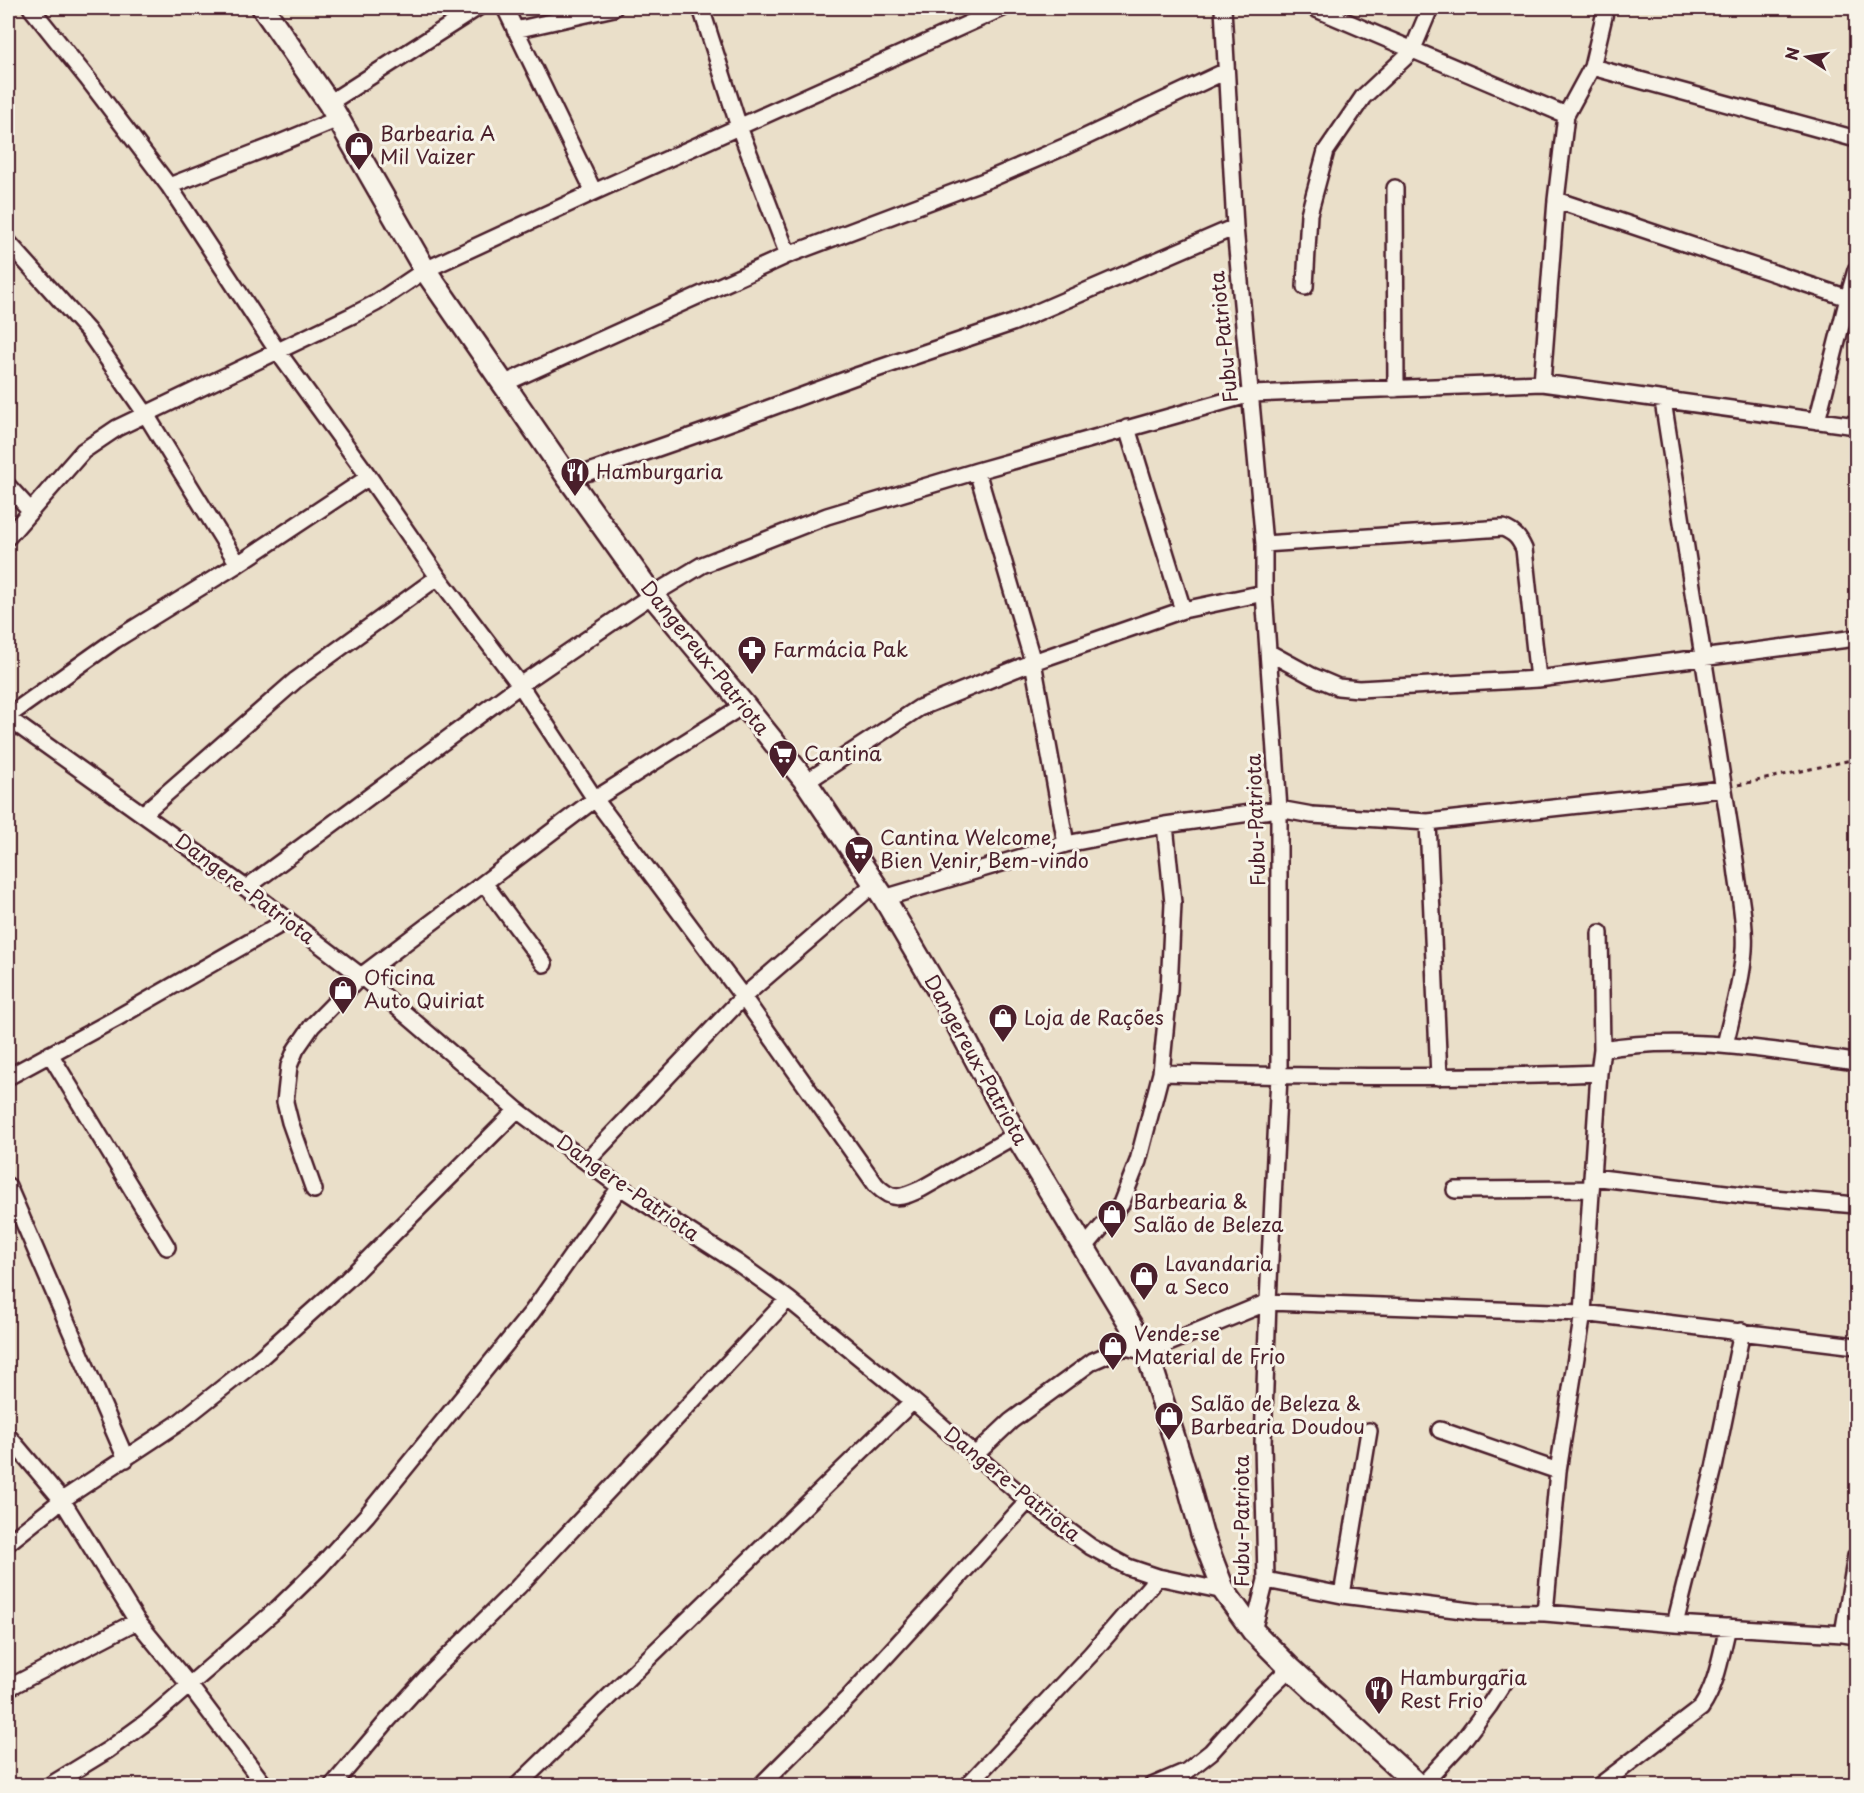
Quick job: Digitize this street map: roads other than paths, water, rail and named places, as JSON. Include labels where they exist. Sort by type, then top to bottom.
[{"type":"street","points":[[31,8],[169,186],[278,352],[438,577],[520,685],[595,799],[742,997],[876,1185],[893,1198],[905,1196],[921,1190],[1016,1135]]},
{"type":"street","name":"Dangereux-Patriota","points":[[263,8],[333,111],[425,270],[568,479],[652,595],[806,782],[879,891],[948,1008],[1016,1135],[1147,1352],[1202,1534],[1224,1591]]},
{"type":"street","points":[[169,186],[283,142],[333,111],[477,8]]},
{"type":"street","points":[[505,8],[594,192]]},
{"type":"street","points":[[515,30],[614,8]]},
{"type":"street","points":[[701,8],[739,127],[788,255]]},
{"type":"street","points":[[8,537],[83,451],[117,428],[145,413],[278,352],[376,303],[425,270],[739,127],[966,15],[1003,8]]},
{"type":"street","name":"Fubu-Patriota","points":[[1223,8],[1235,227],[1264,544],[1264,593],[1279,809],[1280,1076],[1263,1443],[1266,1580],[1253,1631]]},
{"type":"street","points":[[1314,8],[1566,115]]},
{"type":"street","points":[[1305,287],[1309,214],[1326,151],[1362,97],[1412,51],[1430,8]]},
{"type":"street","points":[[1542,383],[1556,200],[1566,115],[1592,67],[1606,8]]},
{"type":"street","points":[[1592,67],[1857,140]]},
{"type":"street","points":[[503,384],[788,255],[1033,160],[1226,70]]},
{"type":"street","points":[[1395,188],[1396,389]]},
{"type":"street","points":[[1556,200],[1848,298]]},
{"type":"street","points":[[568,479],[1012,323],[1235,227]]},
{"type":"street","points":[[8,242],[88,331],[145,413],[238,564]]},
{"type":"street","points":[[1817,422],[1857,270]]},
{"type":"street","points":[[246,888],[520,685],[652,595],[717,558],[810,523],[977,471],[1251,394],[1542,383],[1857,426]]},
{"type":"street","points":[[1663,401],[1736,867],[1744,948],[1725,1045]]},
{"type":"street","points":[[1127,428],[1183,610]]},
{"type":"street","points":[[977,471],[1033,662],[1066,844]]},
{"type":"street","points":[[8,717],[115,640],[238,564],[369,477]]},
{"type":"street","points":[[8,486],[30,510]]},
{"type":"street","points":[[1264,544],[1503,528],[1514,532],[1524,549],[1538,679]]},
{"type":"street","points":[[143,814],[296,680],[438,577]]},
{"type":"street","points":[[806,782],[919,708],[1033,662],[1183,610],[1264,593]]},
{"type":"street","points":[[1268,652],[1338,687],[1359,689],[1538,679],[1857,638]]},
{"type":"street","points":[[314,1190],[285,1102],[289,1066],[296,1049],[312,1026],[361,976],[595,799],[744,705]]},
{"type":"street","name":"Dangere-Patriota","points":[[8,717],[246,888],[361,976],[517,1110],[620,1187],[738,1263],[788,1299],[913,1401],[1028,1501],[1091,1547],[1128,1567],[1158,1577],[1224,1591]]},
{"type":"street","points":[[587,1161],[742,997],[879,891],[1066,844],[1165,825],[1279,809],[1312,815],[1428,822],[1722,789]]},
{"type":"street","points":[[1428,822],[1439,1077]]},
{"type":"street","points":[[1085,1247],[1121,1204],[1138,1161],[1161,1073],[1169,990],[1173,903],[1165,825]]},
{"type":"street","points":[[484,883],[544,964]]},
{"type":"street","points":[[8,1077],[288,920]]},
{"type":"street","points":[[1545,1613],[1558,1471],[1583,1313],[1602,1049],[1600,933]]},
{"type":"street","points":[[1602,1049],[1650,1044],[1725,1045],[1857,1062]]},
{"type":"street","points":[[50,1054],[167,1246]]},
{"type":"street","points":[[1161,1073],[1439,1077],[1518,1077],[1599,1073]]},
{"type":"street","points":[[8,1543],[62,1500],[177,1424],[240,1374],[356,1272],[517,1110]]},
{"type":"street","points":[[1455,1190],[1591,1183],[1857,1205]]},
{"type":"street","points":[[8,1186],[126,1459]]},
{"type":"street","points":[[49,1785],[108,1750],[148,1720],[277,1609],[319,1568],[367,1515],[532,1312],[620,1187]]},
{"type":"street","points":[[332,1785],[427,1677],[518,1587],[788,1299]]},
{"type":"street","points":[[974,1456],[1011,1421],[1093,1361],[1125,1347],[1147,1352],[1268,1302],[1583,1313],[1857,1346]]},
{"type":"street","points":[[1675,1624],[1714,1468],[1742,1331]]},
{"type":"street","points":[[517,1785],[913,1401]]},
{"type":"street","points":[[1440,1430],[1558,1471]]},
{"type":"street","points":[[1342,1595],[1369,1431]]},
{"type":"street","points":[[8,1436],[62,1500],[137,1621],[265,1785]]},
{"type":"street","points":[[760,1785],[849,1696],[1028,1501]]},
{"type":"street","points":[[1266,1580],[1342,1595],[1479,1612],[1545,1613],[1850,1635],[1857,1556]]},
{"type":"street","points":[[968,1785],[1084,1662],[1158,1577]]},
{"type":"street","points":[[1224,1591],[1253,1631],[1290,1668],[1420,1785],[1461,1743],[1507,1678]]},
{"type":"street","points":[[8,1688],[137,1621]]},
{"type":"street","points":[[1599,1785],[1701,1708],[1709,1697],[1728,1627]]},
{"type":"street","points":[[1152,1785],[1187,1771],[1211,1752],[1264,1693],[1290,1668]]},
{"type":"place","name":"Barbearia A Mil Vaizer","points":[[359,172]]},
{"type":"place","name":"Hamburgaria","points":[[575,498]]},
{"type":"place","name":"Farmácia Pak","points":[[752,676]]},
{"type":"place","name":"Cantina","points":[[783,780]]},
{"type":"place","name":"Cantina Welcome, Bien Venir, Bem-vindo","points":[[859,876]]},
{"type":"place","name":"Oficina Auto Quiriat","points":[[343,1016]]},
{"type":"place","name":"Loja de Rações","points":[[1003,1044]]},
{"type":"place","name":"Barbearia & Salão de Beleza","points":[[1112,1240]]},
{"type":"place","name":"Lavandaria a Seco","points":[[1144,1302]]},
{"type":"place","name":"Vende-se Material de Frio","points":[[1113,1372]]},
{"type":"place","name":"Salão de Beleza & Barbearia Doudou","points":[[1169,1442]]},
{"type":"place","name":"Hamburgaria Rest Frio","points":[[1379,1716]]}]
